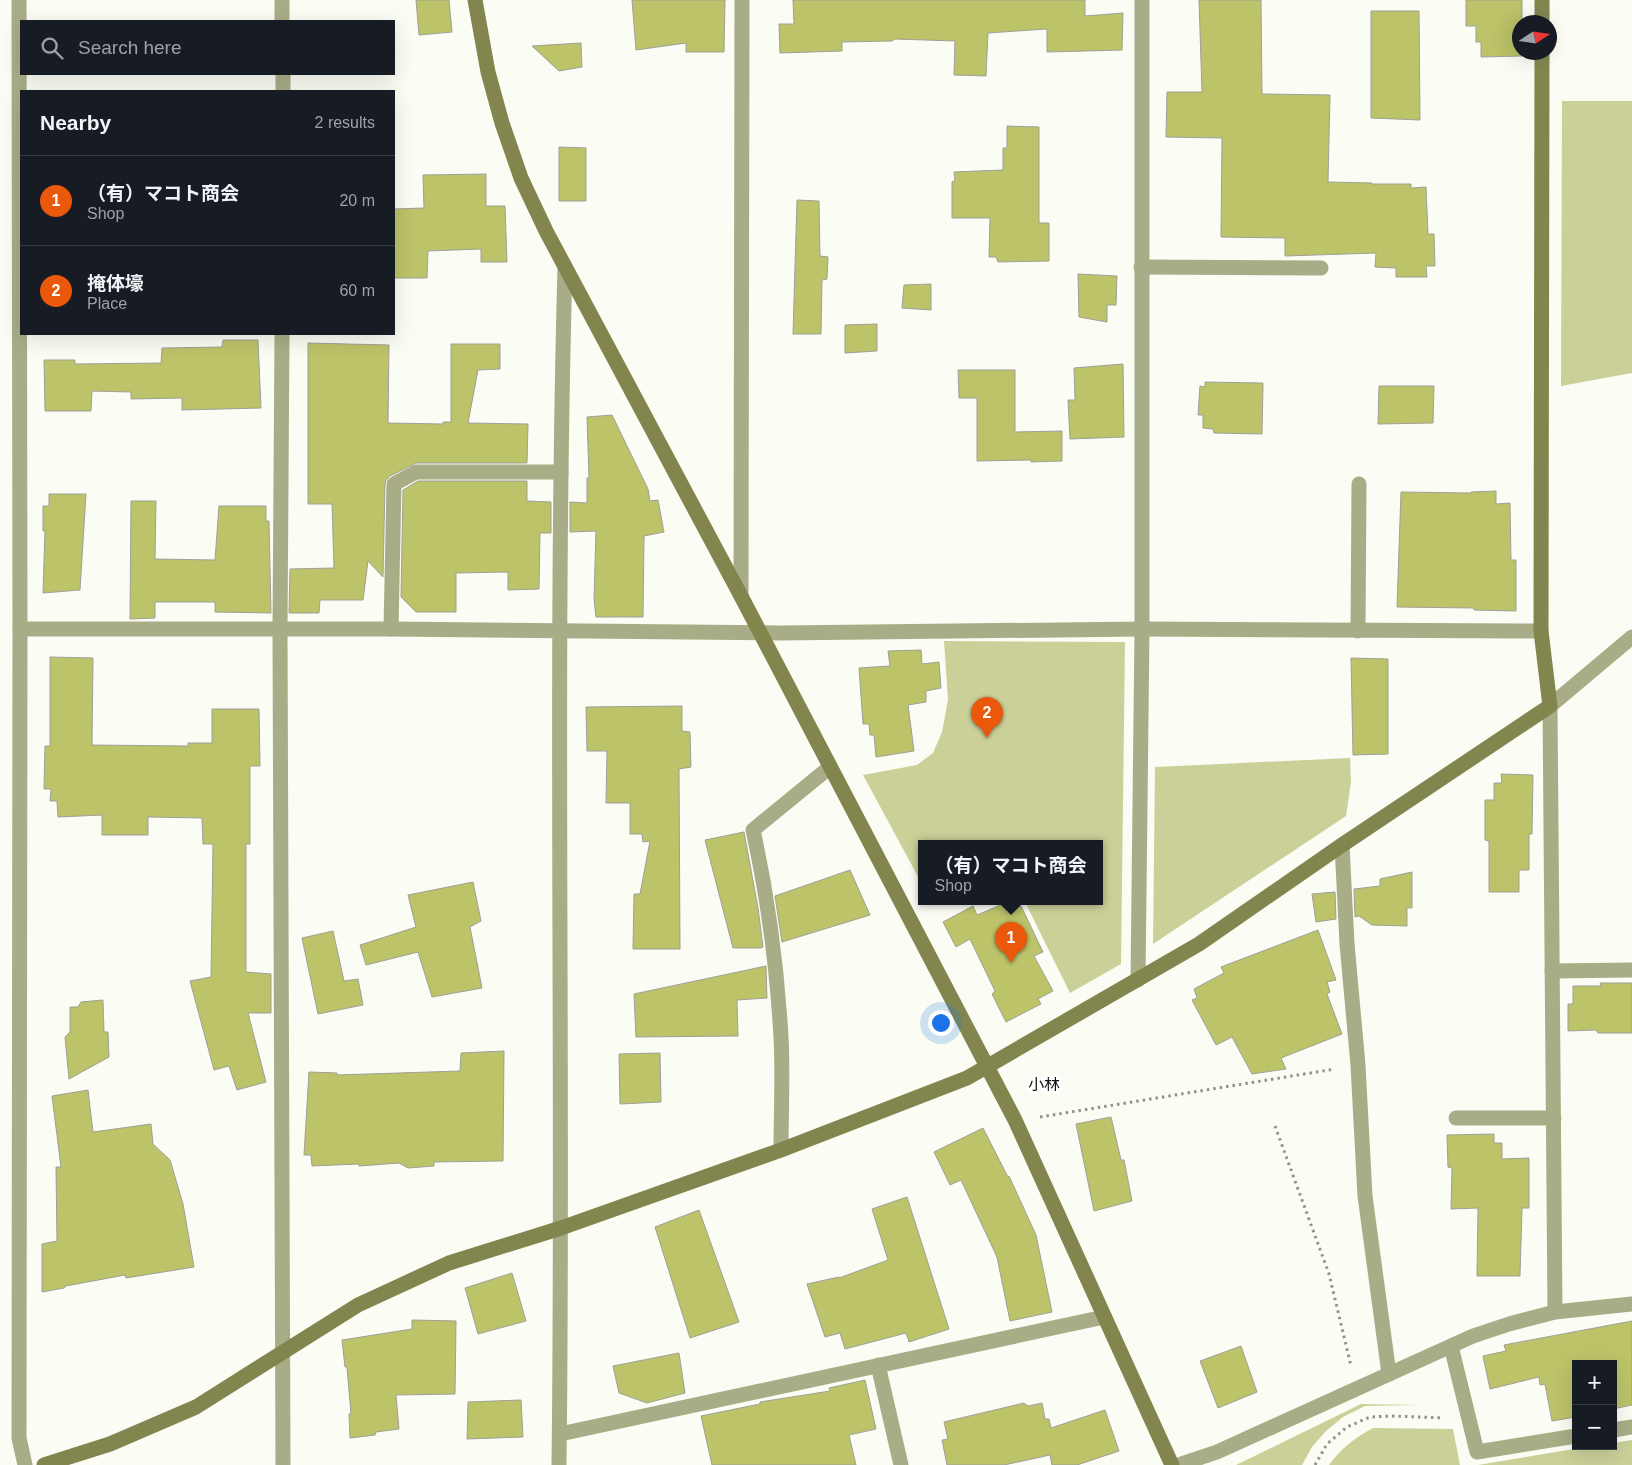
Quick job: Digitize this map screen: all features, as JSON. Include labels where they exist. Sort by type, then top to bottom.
[{"type":"street","points":[[19,0],[19,1438],[25,1465]]},
{"type":"street","points":[[282,0],[282,20]]},
{"type":"street","points":[[475,0],[488,72],[502,123],[522,178],[546,231],[741,596],[1015,1120],[1172,1465]]},
{"type":"street","points":[[741,596],[742,0]]},
{"type":"street","points":[[1138,980],[1142,629],[1142,0]]},
{"type":"street","points":[[1542,0],[1542,15]]},
{"type":"street","points":[[1542,60],[1540,631],[1550,706],[1555,1312]]},
{"type":"street","points":[[283,75],[283,90]]},
{"type":"street","points":[[559,1465],[561,1228],[559,631],[565,267]]},
{"type":"street","points":[[1141,267],[1321,268]]},
{"type":"street","points":[[282,335],[280,630],[283,1465]]},
{"type":"street","points":[[391,630],[394,484],[416,472],[561,472]]},
{"type":"street","points":[[1358,631],[1360,484]]},
{"type":"street","points":[[20,629],[760,633],[1142,629],[1540,631]]},
{"type":"street","points":[[44,1465],[110,1444],[196,1407],[358,1305],[449,1263],[561,1228],[782,1150],[967,1078],[1199,944],[1342,844],[1550,706],[1632,637]]},
{"type":"street","points":[[782,1150],[781,1037],[765,883],[753,830],[830,767]]},
{"type":"street","points":[[1342,844],[1347,944],[1358,1066],[1365,1196],[1389,1374]]},
{"type":"street","points":[[1552,971],[1632,970]]},
{"type":"street","points":[[1456,1118],[1554,1118]]},
{"type":"street","points":[[1178,1465],[1217,1452],[1474,1336],[1509,1324],[1555,1312],[1632,1304]]},
{"type":"street","points":[[560,1434],[1104,1317]]},
{"type":"street","points":[[1451,1346],[1477,1452],[1572,1437]]},
{"type":"street","points":[[878,1365],[901,1465]]},
{"type":"street","points":[[1617,1429],[1632,1427]]},
{"type":"path","points":[[1015,1120],[1358,1066]]},
{"type":"path","points":[[1274,1126],[1329,1274],[1356,1389]]},
{"type":"path","points":[[1315,1465],[1327,1444],[1347,1427],[1370,1417],[1440,1417],[1469,1421]]},
{"type":"green space","points":[[1562,101],[1632,101],[1632,373],[1561,386]]},
{"type":"green space","points":[[944,641],[1125,642],[1121,964],[1070,993],[1026,905],[1103,905],[1103,840],[918,840],[918,877],[863,775],[917,765],[933,753],[942,732],[948,700]]},
{"type":"green space","points":[[1350,758],[1351,782],[1346,816],[1153,944],[1155,767]]},
{"type":"green space","points":[[1361,1404],[1419,1405],[1365,1406],[1343,1417],[1326,1431],[1312,1447],[1302,1465],[1236,1465]]},
{"type":"green space","points":[[1373,1428],[1453,1429],[1460,1465],[1329,1465],[1338,1453]]},
{"type":"green space","points":[[1632,1440],[1632,1465],[1478,1465],[1572,1449],[1617,1450],[1617,1442]]},
{"type":"building","points":[[416,0],[449,0],[452,32],[419,35]]},
{"type":"building","points":[[632,0],[725,0],[724,52],[686,52],[686,43],[636,50]]},
{"type":"building","points":[[793,0],[1085,0],[1085,16],[1123,13],[1122,50],[1047,52],[1047,29],[988,33],[986,76],[954,75],[955,41],[895,39],[892,41],[842,42],[842,51],[780,53],[779,24],[794,24]]},
{"type":"building","points":[[1199,0],[1261,0],[1262,94],[1330,95],[1328,182],[1411,184],[1411,188],[1426,187],[1428,234],[1434,234],[1435,266],[1426,266],[1427,277],[1396,277],[1396,268],[1375,267],[1376,253],[1285,256],[1285,238],[1221,237],[1222,138],[1166,137],[1167,92],[1202,92]]},
{"type":"building","points":[[1466,0],[1522,0],[1522,15],[1512,15],[1512,56],[1481,57],[1481,42],[1476,42],[1476,26],[1466,26]]},
{"type":"building","points":[[1371,11],[1419,11],[1420,120],[1371,118]]},
{"type":"building","points":[[581,43],[582,67],[559,71],[532,46]]},
{"type":"building","points":[[1007,126],[1039,127],[1039,223],[1049,223],[1049,261],[998,262],[996,257],[989,257],[990,218],[952,218],[952,182],[955,180],[954,172],[1003,170],[1003,148],[1007,148]]},
{"type":"building","points":[[559,147],[586,148],[586,201],[559,201]]},
{"type":"building","points":[[486,174],[486,206],[505,206],[507,262],[481,262],[481,249],[428,251],[427,278],[395,278],[395,209],[424,208],[423,175]]},
{"type":"building","points":[[797,200],[819,201],[820,256],[828,257],[827,279],[822,280],[821,334],[793,334]]},
{"type":"building","points":[[1078,274],[1117,276],[1116,305],[1107,305],[1107,322],[1079,317]]},
{"type":"building","points":[[931,284],[931,310],[902,308],[904,285]]},
{"type":"building","points":[[877,324],[877,351],[845,353],[845,325]]},
{"type":"building","points":[[223,340],[258,340],[261,408],[182,410],[182,398],[131,399],[131,392],[92,391],[91,411],[45,411],[44,360],[75,360],[75,364],[161,363],[162,348],[222,347]]},
{"type":"building","points":[[308,343],[389,345],[388,423],[443,424],[443,422],[451,422],[451,344],[500,344],[500,369],[478,370],[468,423],[528,424],[527,463],[416,463],[390,476],[385,484],[383,577],[368,561],[363,600],[320,600],[319,613],[289,613],[290,569],[334,568],[332,504],[308,504]]},
{"type":"building","points":[[1123,364],[1124,437],[1070,439],[1068,400],[1075,400],[1074,368]]},
{"type":"building","points":[[958,370],[1015,370],[1015,432],[1062,431],[1062,461],[977,461],[977,398],[959,398]]},
{"type":"building","points":[[1205,382],[1263,383],[1262,434],[1214,433],[1213,429],[1203,428],[1203,415],[1198,415],[1200,386],[1205,387]]},
{"type":"building","points":[[1379,386],[1434,386],[1433,423],[1378,424]]},
{"type":"building","points":[[612,415],[648,489],[650,501],[658,500],[664,532],[644,536],[643,617],[596,617],[594,599],[596,531],[570,532],[570,502],[587,503],[587,478],[589,478],[587,417]]},
{"type":"building","points":[[418,481],[527,481],[527,501],[551,502],[551,533],[540,533],[539,589],[508,590],[508,572],[456,573],[456,612],[416,612],[401,597],[403,490]]},
{"type":"building","points":[[1496,491],[1496,504],[1510,503],[1511,560],[1516,560],[1516,611],[1474,610],[1474,608],[1397,607],[1401,492],[1471,493]]},
{"type":"building","points":[[49,494],[86,494],[80,590],[43,593],[45,531],[43,531],[43,506],[49,506]]},
{"type":"building","points":[[131,501],[156,501],[155,559],[215,560],[219,506],[266,506],[266,521],[269,521],[271,613],[215,612],[215,602],[155,602],[155,618],[130,619]]},
{"type":"building","points":[[921,650],[922,664],[939,662],[941,688],[926,691],[926,702],[908,705],[914,751],[876,757],[874,735],[870,735],[869,724],[863,724],[859,668],[890,666],[888,651]]},
{"type":"building","points":[[50,657],[93,658],[92,745],[188,746],[188,743],[212,743],[212,709],[259,709],[260,766],[250,766],[250,844],[246,844],[246,972],[271,974],[271,1013],[248,1013],[266,1082],[237,1090],[229,1066],[214,1070],[190,981],[211,977],[213,844],[203,844],[202,818],[148,817],[148,835],[102,835],[102,815],[58,817],[57,801],[50,801],[51,789],[44,789],[45,746],[50,746]]},
{"type":"building","points":[[1351,658],[1388,659],[1388,754],[1353,755]]},
{"type":"building","points":[[682,706],[682,731],[690,732],[691,767],[679,769],[680,949],[633,949],[634,894],[640,894],[650,841],[643,842],[642,834],[630,834],[630,803],[606,803],[607,751],[587,751],[586,707]]},
{"type":"building","points":[[1501,774],[1533,775],[1532,834],[1529,834],[1529,870],[1519,870],[1519,892],[1489,892],[1489,841],[1485,840],[1485,800],[1494,800],[1494,783],[1502,783]]},
{"type":"building","points":[[744,832],[758,908],[763,947],[761,948],[733,948],[705,840]]},
{"type":"building","points":[[850,870],[870,915],[782,942],[775,896]]},
{"type":"building","points":[[1412,872],[1412,908],[1407,908],[1407,926],[1372,925],[1359,916],[1355,917],[1354,889],[1380,886],[1380,879]]},
{"type":"building","points":[[473,882],[481,921],[470,927],[482,988],[432,997],[418,952],[366,965],[360,945],[416,927],[408,895]]},
{"type":"building","points":[[1335,892],[1336,919],[1316,922],[1312,894]]},
{"type":"building","points":[[1001,905],[1003,905],[1007,913],[1021,906],[1043,952],[1034,956],[1053,991],[1038,999],[1041,1004],[1006,1022],[992,994],[995,991],[970,939],[956,947],[943,922],[973,906],[977,915]]},
{"type":"building","points":[[1318,930],[1336,980],[1327,982],[1330,992],[1327,994],[1342,1034],[1281,1058],[1286,1069],[1252,1074],[1232,1037],[1216,1045],[1192,1000],[1197,998],[1194,989],[1224,973],[1221,967]]},
{"type":"building","points":[[333,931],[344,981],[358,979],[363,1005],[318,1014],[302,938]]},
{"type":"building","points":[[766,966],[767,998],[737,1000],[738,1036],[636,1037],[634,994]]},
{"type":"building","points":[[1600,983],[1632,983],[1632,1033],[1598,1033],[1596,1030],[1568,1031],[1568,1004],[1573,1004],[1573,986],[1601,986]]},
{"type":"building","points":[[103,1000],[104,1032],[108,1032],[109,1057],[69,1079],[65,1037],[70,1032],[70,1007],[78,1007],[81,1002]]},
{"type":"building","points":[[504,1051],[503,1161],[434,1162],[434,1166],[408,1168],[399,1163],[359,1166],[359,1164],[312,1166],[311,1155],[304,1155],[309,1072],[337,1073],[337,1075],[460,1071],[461,1053]]},
{"type":"building","points":[[660,1053],[661,1102],[620,1104],[619,1054]]},
{"type":"building","points":[[88,1090],[93,1132],[151,1124],[153,1144],[170,1160],[183,1204],[194,1267],[126,1278],[125,1275],[42,1292],[42,1244],[57,1241],[56,1167],[61,1167],[52,1096]]},
{"type":"building","points":[[1111,1117],[1121,1160],[1124,1160],[1132,1201],[1094,1211],[1076,1124]]},
{"type":"building","points":[[983,1128],[1009,1176],[1036,1235],[1052,1312],[1010,1321],[997,1257],[961,1180],[950,1185],[934,1152]]},
{"type":"building","points":[[1494,1134],[1494,1143],[1502,1143],[1502,1159],[1529,1158],[1529,1208],[1522,1208],[1520,1276],[1477,1276],[1478,1208],[1451,1209],[1452,1168],[1448,1167],[1447,1135]]},
{"type":"building","points":[[907,1197],[949,1329],[909,1342],[906,1333],[845,1349],[840,1333],[825,1337],[807,1284],[839,1278],[888,1260],[872,1209]]},
{"type":"building","points":[[699,1210],[739,1322],[690,1338],[655,1227]]},
{"type":"building","points":[[512,1273],[526,1321],[478,1334],[465,1288]]},
{"type":"building","points":[[412,1320],[456,1321],[455,1394],[396,1395],[399,1429],[376,1432],[375,1435],[350,1438],[349,1414],[351,1414],[347,1367],[345,1367],[342,1340],[412,1329]]},
{"type":"building","points":[[1632,1321],[1632,1405],[1617,1408],[1617,1360],[1572,1360],[1572,1418],[1552,1421],[1545,1384],[1540,1385],[1539,1377],[1490,1389],[1483,1356],[1506,1351],[1504,1345]]},
{"type":"building","points":[[1241,1346],[1257,1392],[1218,1408],[1200,1361]]},
{"type":"building","points":[[679,1353],[685,1393],[647,1403],[619,1393],[613,1366]]},
{"type":"building","points":[[865,1380],[876,1429],[849,1435],[856,1465],[712,1465],[701,1416],[760,1404],[760,1402],[830,1391],[829,1388]]},
{"type":"building","points":[[521,1400],[523,1437],[467,1439],[468,1402]]},
{"type":"building","points":[[1024,1403],[1028,1406],[1042,1403],[1045,1419],[1049,1419],[1051,1428],[1105,1410],[1119,1451],[1077,1465],[1052,1465],[1050,1455],[1004,1465],[947,1465],[942,1440],[948,1439],[944,1422]]},
{"type":"place","name":"掩体壕","points":[[987,738]]},
{"type":"place","name":"（有）マコト商会","points":[[1011,963]]},
{"type":"district","name":"小林","points":[[1044,1084]]}]
